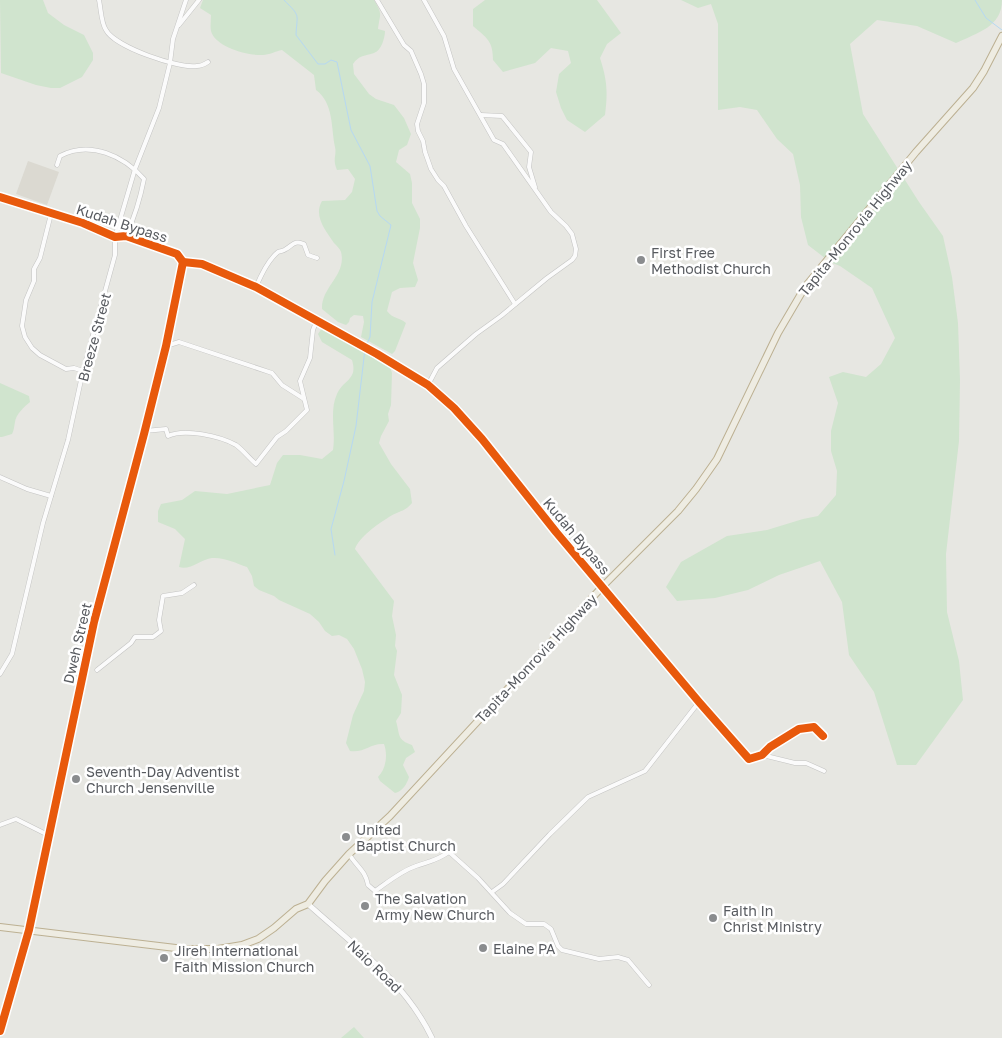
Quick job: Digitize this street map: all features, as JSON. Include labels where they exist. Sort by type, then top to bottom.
[{"type":"highway","name":"Tapita-Monrovia Highway","points":[[0,926],[184,949],[218,949],[242,945],[258,939],[296,909],[308,904],[349,854],[390,816],[603,586],[678,511],[696,490],[717,459],[778,333],[805,287],[910,160],[973,88],[1001,38]]},
{"type":"street","points":[[99,0],[106,30],[113,38],[139,53],[154,56],[170,64],[196,67],[208,62]]},
{"type":"street","name":"Breeze Street","points":[[0,674],[12,654],[30,572],[68,440],[83,371],[115,255],[115,237],[135,168],[158,108],[170,64],[173,39],[186,0]]},
{"type":"street","points":[[176,30],[199,0]]},
{"type":"street","points":[[377,0],[404,45],[411,51],[421,74],[424,84],[424,102],[417,124],[418,132],[423,141],[424,152],[431,169],[444,186],[466,226],[515,304]]},
{"type":"street","points":[[424,0],[444,36],[454,69],[494,140],[503,144],[551,212],[566,226],[572,234],[576,249],[576,256],[572,260],[476,334],[437,368],[428,385]]},
{"type":"street","points":[[480,115],[502,116],[527,145],[531,152],[529,167],[535,189]]},
{"type":"street","points":[[57,165],[60,156],[69,152],[90,150],[122,159],[135,168],[144,179],[139,208],[126,236]]},
{"type":"street","name":"Kudah Bypass","points":[[0,196],[83,223],[115,237],[126,236],[177,254],[183,262],[202,264],[256,286],[428,385],[454,408],[477,434],[556,532],[699,702],[750,759],[762,755]]},
{"type":"street","points":[[51,214],[40,258],[34,269],[34,281],[26,300],[22,326],[32,348],[40,355],[66,369],[74,368],[83,371]]},
{"type":"street","points":[[256,286],[271,260],[279,252],[287,249],[292,243],[299,242],[304,244],[308,255],[317,258]]},
{"type":"street","name":"Dweh Street","points":[[0,1031],[29,930],[94,622],[145,431],[166,346],[183,262]]},
{"type":"street","points":[[145,431],[166,429],[168,436],[175,432],[187,432],[226,441],[236,446],[256,464],[277,437],[286,431],[307,410],[300,381],[310,358],[313,330],[316,322]]},
{"type":"street","points":[[166,346],[179,342],[272,373],[282,385],[304,399]]},
{"type":"street","points":[[0,477],[27,489],[52,496]]},
{"type":"street","points":[[97,670],[131,643],[135,637],[153,637],[161,632],[159,620],[163,596],[182,593],[194,585]]},
{"type":"street","points":[[492,892],[503,884],[588,797],[645,771],[699,702]]},
{"type":"street","points":[[762,755],[770,747],[799,729],[814,727],[823,736]]},
{"type":"street","points":[[762,755],[812,764],[824,771]]},
{"type":"street","points":[[0,825],[16,819],[48,835]]},
{"type":"street","points":[[349,854],[354,863],[367,875],[368,885],[375,891],[416,866],[436,861],[449,852],[492,892],[510,913],[526,924],[544,924],[551,929],[558,946],[562,950],[599,959],[618,957],[628,960],[649,984]]},
{"type":"street","name":"Naio Road","points":[[308,904],[391,978],[419,1013],[432,1038]]},
{"type":"shaded area","points":[[28,161],[59,172],[47,205],[16,194]]},
{"type":"green space","points":[[0,0],[43,0],[48,13],[64,25],[84,35],[93,53],[93,60],[82,77],[60,88],[51,88],[1,73]]},
{"type":"green space","points":[[203,0],[374,0],[377,5],[380,14],[378,29],[385,31],[381,47],[376,52],[362,56],[355,61],[353,64],[354,74],[369,94],[376,99],[394,105],[404,118],[411,134],[407,145],[399,150],[396,162],[410,174],[412,203],[420,219],[413,263],[418,280],[415,287],[400,288],[392,292],[387,311],[406,323],[392,354],[361,337],[364,322],[363,316],[354,315],[346,325],[338,322],[322,309],[325,294],[340,268],[342,260],[341,251],[322,223],[319,212],[320,207],[322,201],[345,200],[352,192],[355,179],[348,169],[337,170],[331,116],[322,95],[316,90],[314,75],[282,50],[265,55],[249,54],[219,42],[211,31],[211,15],[200,8]]},
{"type":"green space","points":[[485,0],[597,0],[621,33],[607,44],[600,58],[606,86],[605,115],[585,132],[567,120],[556,92],[559,74],[571,63],[568,51],[551,48],[535,63],[503,72],[493,60],[492,48],[488,40],[473,26],[473,9]]},
{"type":"green space","points":[[681,0],[1002,0],[998,17],[993,23],[980,32],[956,43],[917,26],[877,20],[850,44],[863,114],[943,236],[952,277],[958,323],[960,380],[959,441],[946,554],[947,612],[959,661],[963,700],[916,765],[897,765],[874,692],[849,655],[842,602],[820,561],[779,575],[748,590],[715,598],[677,601],[666,587],[681,562],[727,536],[767,530],[818,516],[836,495],[837,471],[831,451],[831,431],[838,403],[829,377],[843,372],[866,377],[881,364],[895,338],[872,288],[840,266],[830,262],[808,245],[801,217],[800,185],[793,154],[777,139],[757,110],[740,107],[718,110],[718,24],[711,4],[698,8]]},
{"type":"green space","points":[[322,328],[329,328],[389,363],[392,373],[389,421],[379,443],[391,464],[410,489],[412,503],[369,531],[360,540],[355,549],[394,601],[392,616],[397,651],[394,675],[402,695],[401,713],[396,721],[401,739],[412,745],[415,752],[406,758],[403,765],[409,777],[407,782],[402,789],[395,793],[380,781],[378,777],[386,762],[384,744],[350,751],[346,743],[353,715],[364,691],[365,682],[354,649],[347,639],[339,635],[332,636],[310,614],[259,590],[254,586],[252,576],[247,567],[221,558],[212,558],[191,566],[179,567],[185,539],[175,529],[158,522],[158,511],[161,504],[182,500],[195,491],[227,494],[270,485],[277,463],[283,455],[300,455],[322,459],[333,450],[333,407],[340,389],[352,376],[353,367],[352,360],[322,342],[318,334]]},
{"type":"green space","points":[[0,383],[29,396],[30,402],[17,416],[12,434],[2,437],[0,437]]},
{"type":"green space","points":[[354,1027],[364,1038],[341,1038]]},
{"type":"waterway","points":[[284,0],[296,13],[296,35],[318,64],[325,64],[331,60],[337,62],[351,130],[370,166],[377,211],[391,225],[372,302],[370,337],[366,346]]},
{"type":"waterway","points":[[975,0],[986,18],[1002,30]]},
{"type":"waterway","points":[[335,555],[331,529],[356,426],[365,349]]},
{"type":"cycle path","points":[[0,197],[83,223],[115,237],[126,236],[177,254],[183,262],[202,264],[256,287],[377,354],[428,385],[454,408],[482,439],[556,532],[749,759],[762,755],[770,747],[799,729],[814,727],[823,736]]},
{"type":"cycle path","points":[[0,1031],[29,930],[94,622],[166,346],[183,262]]},
{"type":"place","name":"First Free Methodist Church","points":[[641,260]]},
{"type":"place","name":"Seventh-Day Adventist Church Jensenville","points":[[76,779]]},
{"type":"place","name":"United Baptist Church","points":[[346,837]]},
{"type":"place","name":"The Salvation Army New Church","points":[[365,906]]},
{"type":"place","name":"Faith In Christ Ministry","points":[[713,918]]},
{"type":"place","name":"Elaine PA","points":[[483,948]]},
{"type":"place","name":"Jireh International Faith Mission Church","points":[[164,958]]}]
